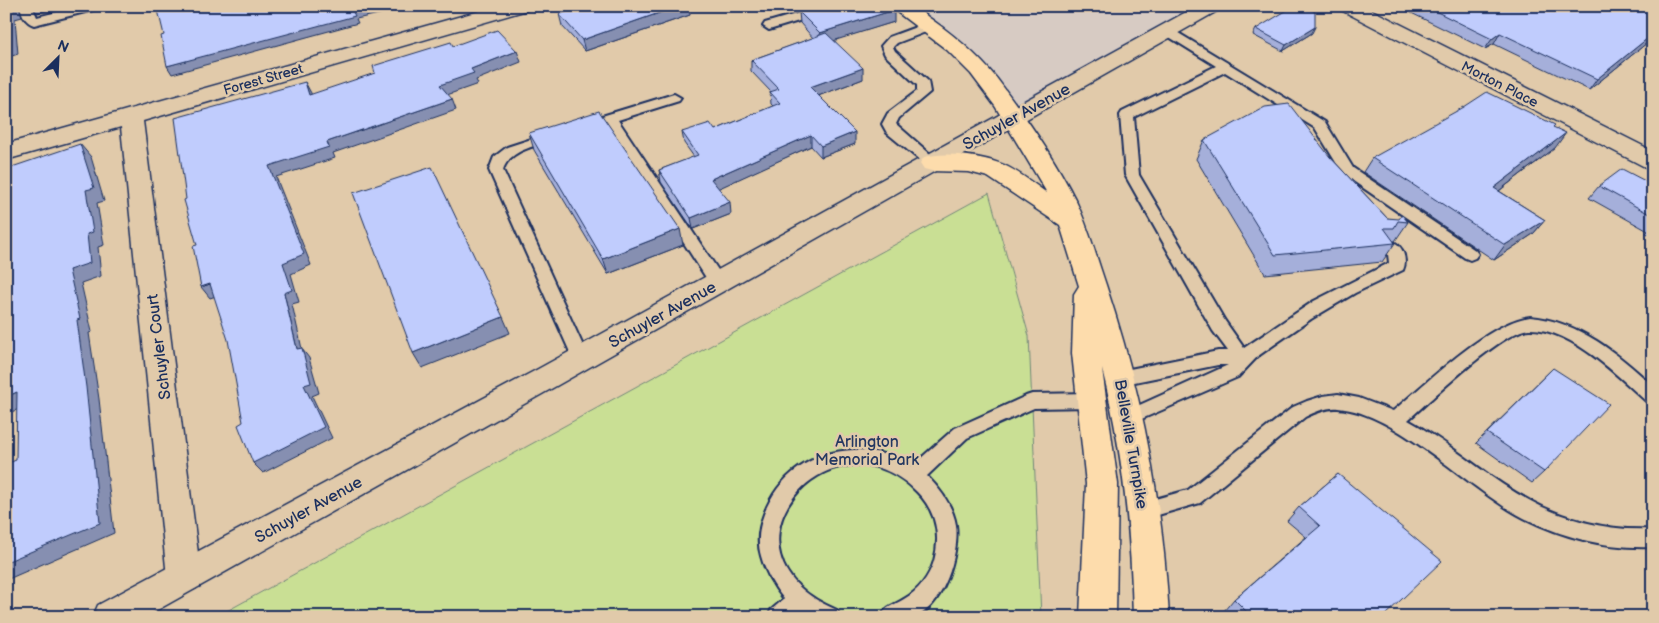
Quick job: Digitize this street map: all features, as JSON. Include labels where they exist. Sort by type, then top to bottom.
[{"type":"main road","name":"Belleville Turnpike","points":[[899,6],[970,60],[992,86],[1040,159],[1067,209],[1089,275],[1130,417],[1150,558],[1151,617]]},
{"type":"main road","points":[[932,163],[969,164],[996,171],[1071,220]]},
{"type":"main road","name":"Belleville Turnpike","points":[[1089,275],[1086,353],[1102,484],[1098,617]]},
{"type":"street","name":"Forest Street","points":[[6,152],[520,6]]},
{"type":"street","name":"Schuyler Avenue","points":[[110,617],[581,359],[1013,117],[1170,32],[1212,6]]},
{"type":"street","name":"Morton Place","points":[[1348,6],[1653,161]]},
{"type":"street","name":"Schuyler Court","points":[[131,117],[184,577]]},
{"type":"lane","points":[[26,6],[28,16],[34,21],[97,6]]},
{"type":"lane","points":[[769,26],[838,6]]},
{"type":"lane","points":[[927,27],[893,40],[887,46],[889,52],[923,84],[924,92],[893,116],[889,124],[892,130],[932,163]]},
{"type":"lane","points":[[1170,32],[1320,126],[1348,171],[1470,254]]},
{"type":"lane","points":[[1226,67],[1127,115],[1132,175],[1219,326],[1242,358]]},
{"type":"lane","points":[[1263,90],[1290,124]]},
{"type":"lane","points":[[581,359],[496,170],[499,160],[512,150],[674,98]]},
{"type":"lane","points":[[610,118],[718,283]]},
{"type":"lane","points":[[1130,417],[1232,372],[1242,358],[1306,313],[1367,279],[1397,266],[1396,253],[1391,246]]},
{"type":"lane","points":[[1395,420],[1488,342],[1503,332],[1529,323],[1544,324],[1581,340],[1612,361],[1653,397]]},
{"type":"lane","points":[[1120,378],[1218,358],[1242,358]]},
{"type":"lane","points":[[914,476],[961,433],[1032,401],[1092,400]]},
{"type":"lane","points":[[1144,510],[1193,497],[1298,412],[1311,406],[1338,401],[1358,404],[1395,420],[1500,493],[1548,518],[1606,536],[1630,540],[1653,538]]},
{"type":"lane","points":[[830,617],[799,600],[780,578],[770,553],[769,527],[777,502],[792,482],[813,467],[839,458],[865,457],[891,464],[914,476],[934,497],[946,523],[947,552],[938,579],[918,602],[891,617]]},
{"type":"lane","points":[[778,617],[799,600]]},
{"type":"shaded area","points":[[899,6],[1212,6],[1013,117],[992,86]]},
{"type":"green space","name":"Arlington Memorial Park","points":[[989,193],[1029,336],[1041,617],[216,617]]},
{"type":"building","points":[[6,6],[13,6],[7,8],[9,43],[6,44]]},
{"type":"building","points":[[157,6],[380,6],[353,12],[355,16],[167,66],[161,36],[164,35]]},
{"type":"building","points":[[570,6],[679,6],[582,40],[559,14],[573,10]]},
{"type":"building","points":[[817,6],[893,6],[894,10],[820,33],[799,12]]},
{"type":"building","points":[[1294,6],[1305,6],[1315,12],[1315,27],[1286,45],[1256,29]]},
{"type":"building","points":[[1425,6],[1653,6],[1653,34],[1597,79],[1500,33],[1492,39]]},
{"type":"building","points":[[497,30],[517,51],[471,69],[474,73],[440,85],[452,99],[327,142],[329,147],[269,166],[304,254],[283,263],[292,290],[284,293],[297,349],[302,348],[311,383],[304,385],[324,427],[253,463],[238,425],[243,422],[228,340],[210,284],[201,287],[193,246],[197,245],[184,200],[186,199],[175,118],[305,82],[309,95],[375,73],[373,66],[451,42],[453,46]]},
{"type":"building","points":[[826,33],[863,68],[810,87],[855,132],[821,146],[811,135],[711,179],[730,202],[691,218],[659,170],[698,155],[682,132],[710,123],[715,130],[780,103],[770,92],[779,89],[751,60]]},
{"type":"building","points":[[1487,92],[1555,125],[1553,127],[1566,133],[1494,188],[1545,220],[1505,245],[1372,158],[1464,107]]},
{"type":"building","points":[[1289,104],[1330,157],[1387,218],[1399,219],[1402,215],[1408,222],[1398,221],[1394,228],[1384,228],[1395,243],[1275,255],[1204,140],[1265,107]]},
{"type":"building","points":[[599,111],[680,229],[603,259],[529,133]]},
{"type":"building","points":[[80,144],[94,188],[86,190],[93,232],[87,234],[90,263],[69,270],[80,319],[77,320],[100,523],[6,562],[6,464],[16,460],[17,392],[6,397],[6,169]]},
{"type":"building","points":[[432,167],[503,317],[413,353],[353,193]]},
{"type":"building","points":[[1622,169],[1653,185],[1653,216],[1599,186]]},
{"type":"building","points":[[1553,368],[1609,404],[1544,472],[1487,433]]},
{"type":"building","points":[[1338,474],[1442,561],[1383,617],[1252,617],[1234,599],[1320,526],[1299,507]]}]
